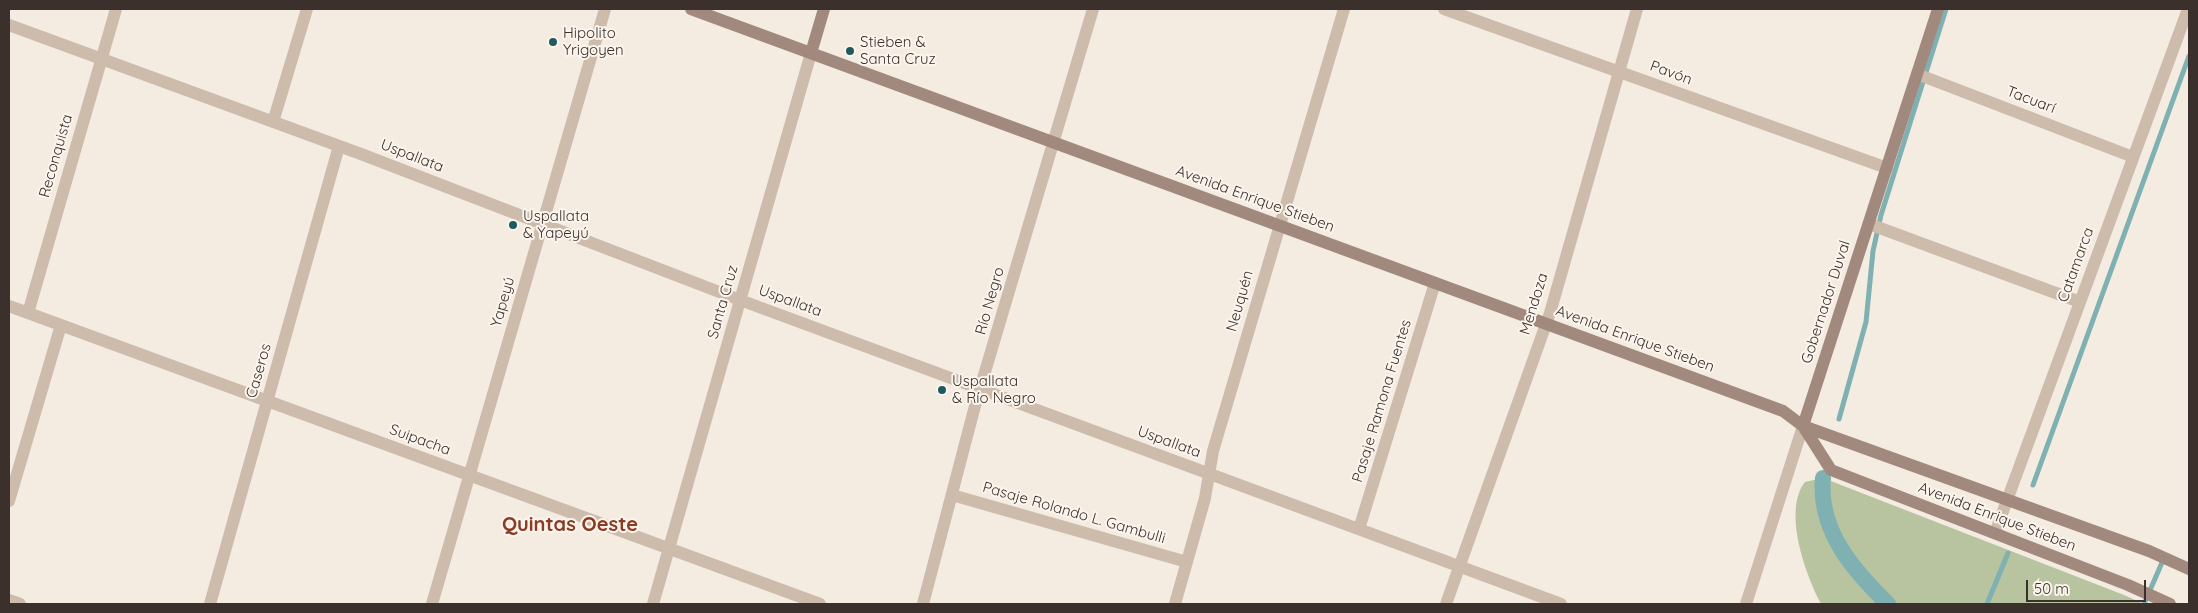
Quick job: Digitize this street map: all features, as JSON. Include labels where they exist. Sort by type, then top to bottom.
[{"type":"main road","name":"Avenida Enrique Stieben","points":[[691,9],[1776,409],[1790,415],[1803,426],[1832,470],[2128,585],[2170,604]]},
{"type":"main road","name":"Santa Cruz","points":[[811,53],[824,9]]},
{"type":"main road","name":"Gobernador Duval","points":[[1803,426],[1938,9]]},
{"type":"main road","name":"Avenida Enrique Stieben","points":[[1803,426],[2149,551],[2189,569]]},
{"type":"street","name":"Reconquista","points":[[28,313],[116,9]]},
{"type":"street","points":[[273,122],[306,9]]},
{"type":"street","name":"Yapeyú","points":[[432,604],[605,9]]},
{"type":"street","name":"Río Negro","points":[[923,604],[981,389],[1093,9]]},
{"type":"street","name":"Neuquén","points":[[1175,604],[1205,498],[1213,451],[1344,9]]},
{"type":"street","name":"Pavón","points":[[1444,9],[1886,168]]},
{"type":"street","name":"Mendoza","points":[[1446,604],[1546,324],[1636,9]]},
{"type":"street","name":"Catamarca","points":[[1996,533],[2188,9]]},
{"type":"street","name":"Uspallata","points":[[9,25],[339,146],[740,300],[1560,604]]},
{"type":"street","name":"Santa Cruz","points":[[654,604],[811,53]]},
{"type":"street","name":"Tacuarí","points":[[1917,74],[2134,157]]},
{"type":"street","name":"Caseros","points":[[210,604],[339,146]]},
{"type":"street","points":[[1868,224],[2080,302]]},
{"type":"street","name":"Pasaje Ramona Fuentes","points":[[1359,530],[1435,283]]},
{"type":"street","name":"Suipacha","points":[[9,306],[820,604]]},
{"type":"street","points":[[9,501],[61,325]]},
{"type":"street","name":"Gobernador Duval","points":[[1746,604],[1803,426]]},
{"type":"street","name":"Pasaje Rolando L. Gambulli","points":[[952,495],[1187,562]]},
{"type":"street","points":[[9,600],[20,604]]},
{"type":"green space","points":[[1823,478],[2144,604],[1821,604],[1803,561],[1796,526],[1796,509],[1798,494],[1805,482]]},
{"type":"waterway","points":[[1839,419],[1866,322],[1873,251],[1881,215],[1946,9]]},
{"type":"waterway","points":[[2033,485],[2189,56]]},
{"type":"waterway","points":[[1823,478],[1823,497],[1826,515],[1840,548],[1862,577],[1888,604]]},
{"type":"waterway","points":[[1987,604],[2008,553]]},
{"type":"waterway","points":[[2144,604],[2164,558]]},
{"type":"place","name":"Hipolito Yrigoyen","points":[[553,42]]},
{"type":"place","name":"Stieben & Santa Cruz","points":[[850,51]]},
{"type":"place","name":"Uspallata & Yapeyú","points":[[513,225]]},
{"type":"place","name":"Uspallata & Río Negro","points":[[942,390]]},
{"type":"district","name":"Quintas Oeste","points":[[570,525]]}]
